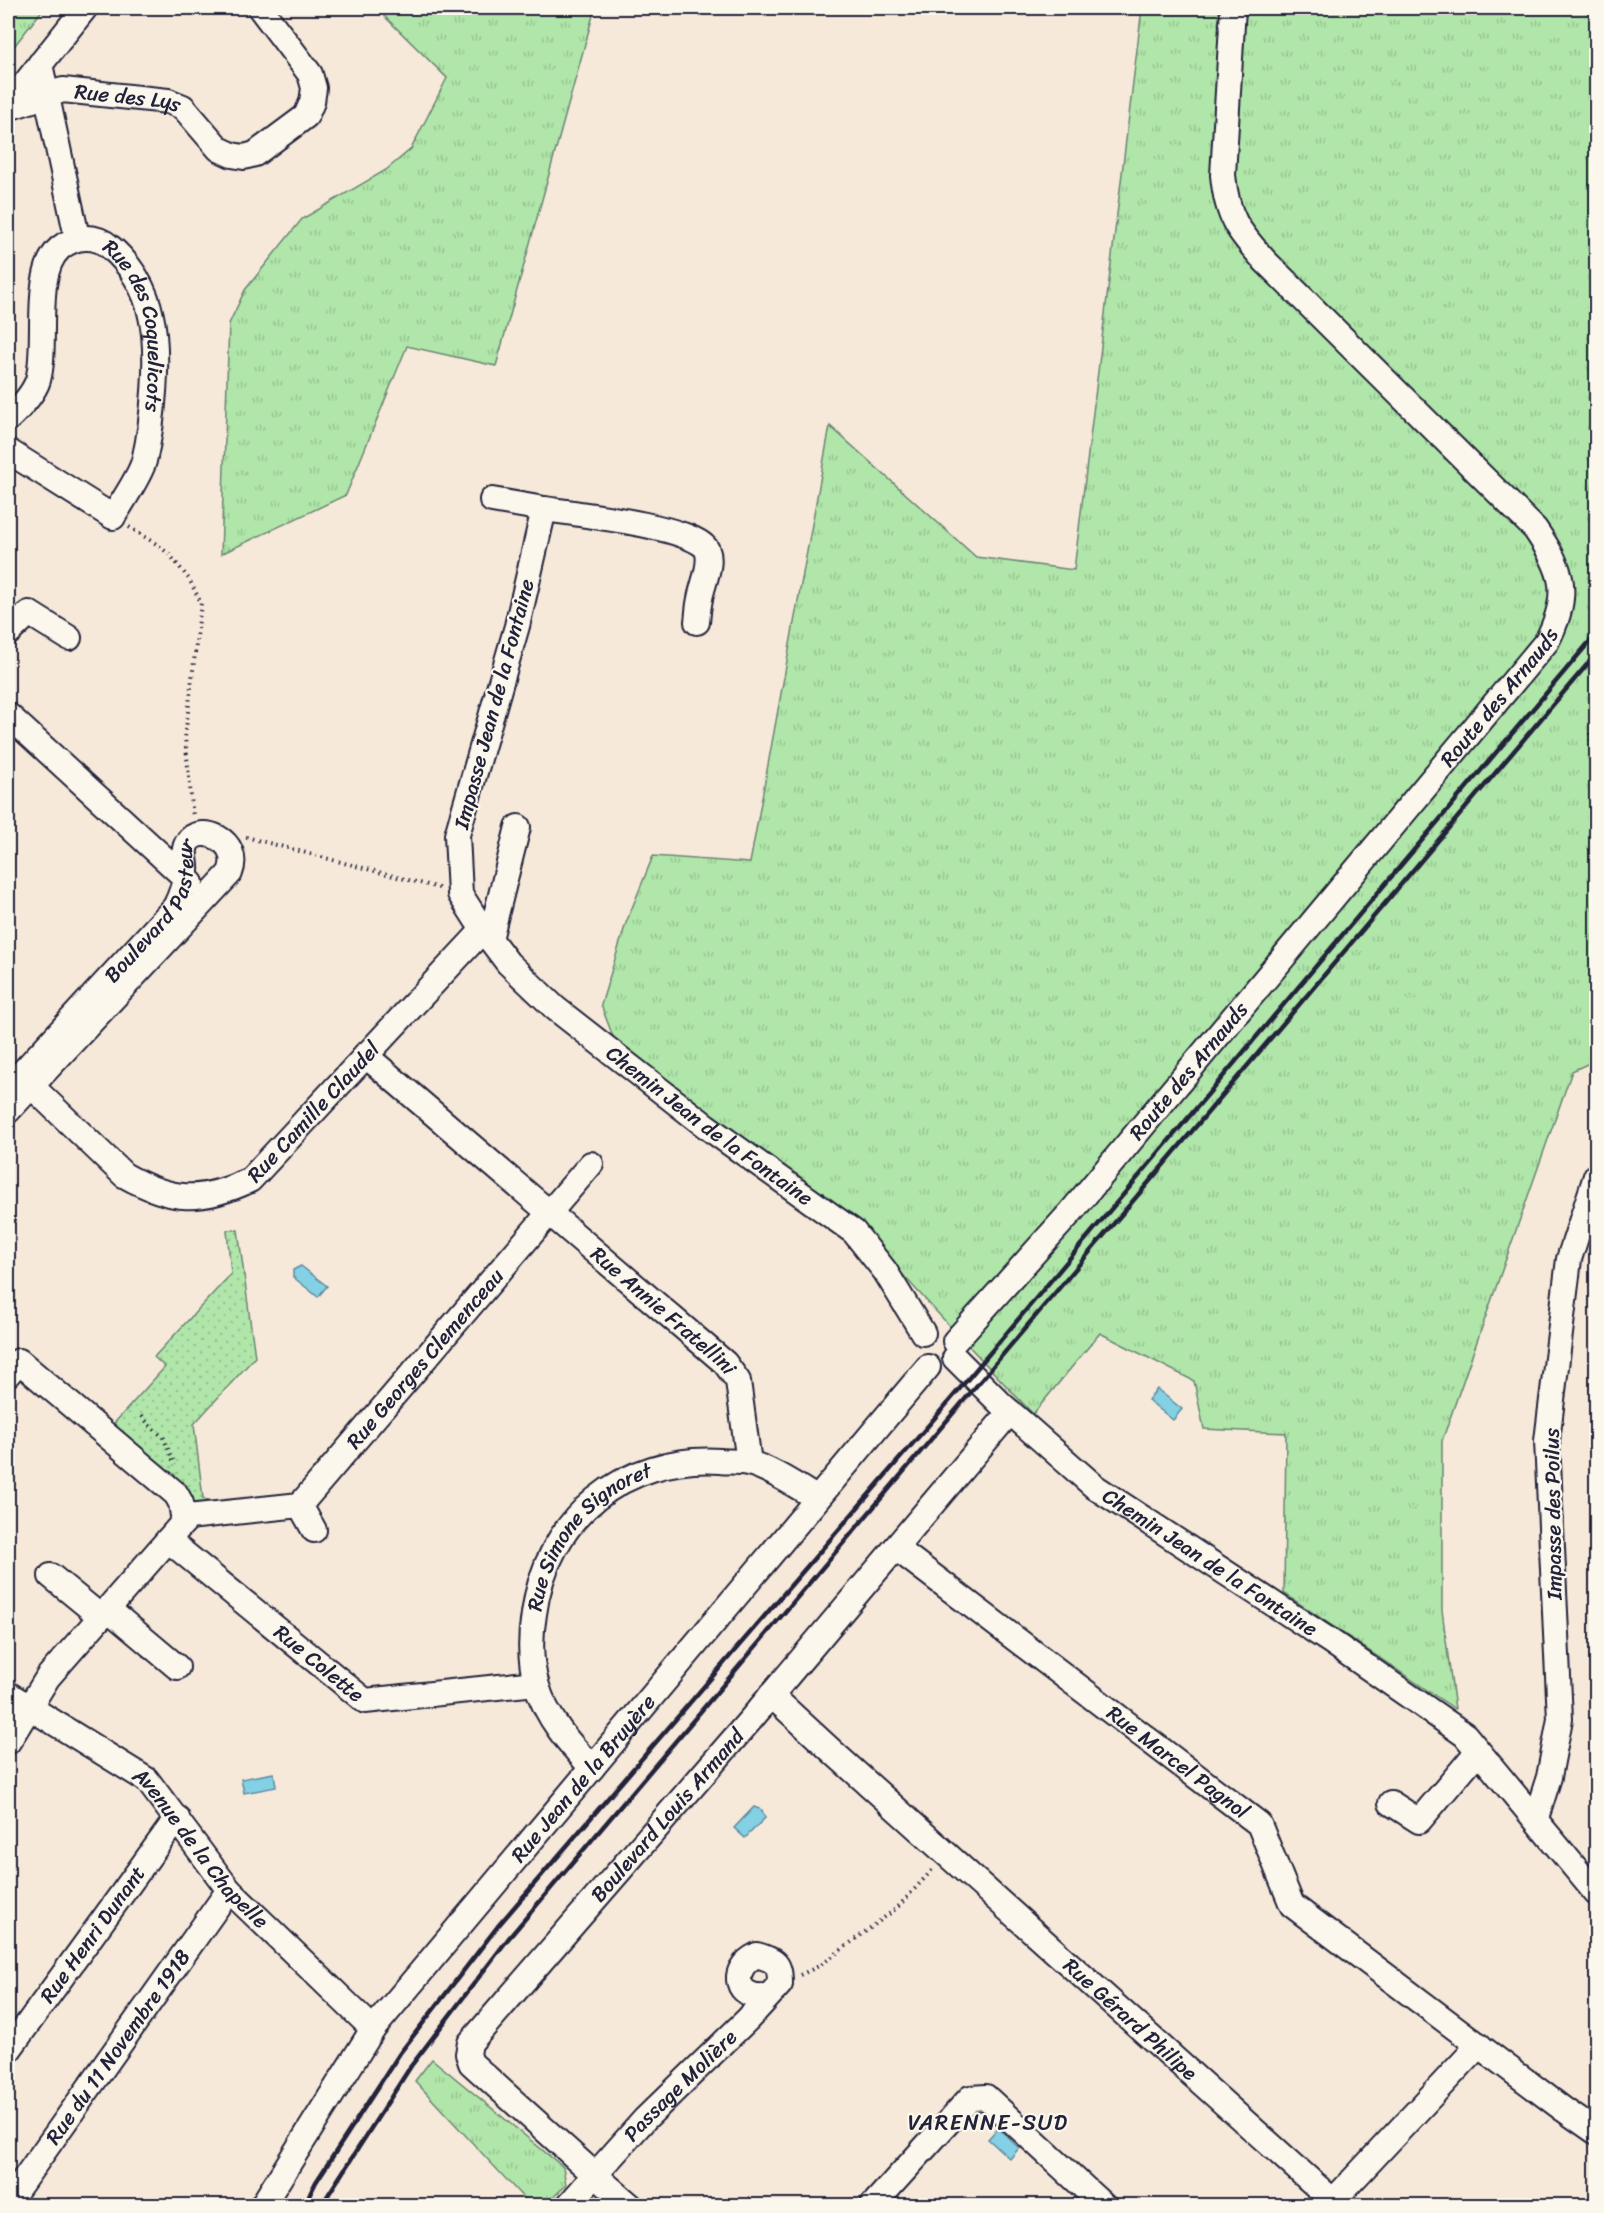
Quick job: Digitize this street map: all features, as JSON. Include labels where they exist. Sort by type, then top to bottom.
[{"type":"street","name":"Rue des Lys","points":[[8,106],[85,8]]},
{"type":"street","name":"Rue des Lys","points":[[8,106],[63,90],[168,101],[183,107],[219,149],[244,157],[255,154],[306,116],[312,102],[314,88],[310,74],[260,8]]},
{"type":"street","name":"Route des Arnauds","points":[[955,1349],[1547,641],[1558,619],[1562,598],[1559,573],[1552,553],[1535,529],[1241,235],[1225,198],[1223,175],[1233,8]]},
{"type":"street","points":[[40,64],[77,237]]},
{"type":"street","name":"Rue des Coquelicots","points":[[8,419],[21,408],[37,381],[43,343],[44,278],[48,264],[59,249],[77,237],[101,240],[123,257],[143,292],[151,316],[154,369],[151,415],[144,463],[113,517]]},
{"type":"street","points":[[8,451],[113,517]]},
{"type":"street","points":[[492,500],[663,528],[692,536],[708,551],[697,622]]},
{"type":"street","name":"Impasse Jean de la Fontaine","points":[[487,934],[460,894],[457,835],[517,626],[544,509]]},
{"type":"street","points":[[8,633],[28,613],[69,638]]},
{"type":"street","points":[[8,715],[207,898]]},
{"type":"street","points":[[487,934],[518,827]]},
{"type":"street","name":"Boulevard Pasteur","points":[[8,1111],[20,1083],[175,907],[185,878],[184,851],[188,841],[195,835],[204,834],[222,840],[228,845],[233,854],[234,863],[230,873],[20,1083]]},
{"type":"street","name":"Chemin Jean de la Fontaine","points":[[487,934],[508,963],[555,1008],[706,1126],[854,1232],[885,1271],[923,1333]]},
{"type":"street","name":"Rue Camille Claudel","points":[[20,1083],[124,1175],[144,1187],[164,1194],[194,1198],[228,1190],[250,1179],[366,1056],[487,934]]},
{"type":"street","points":[[366,1056],[550,1212]]},
{"type":"street","name":"Rue Georges Clemenceau","points":[[300,1505],[591,1164]]},
{"type":"street","name":"Impasse des Poilus","points":[[1536,1818],[1549,1777],[1560,1719],[1548,1441],[1569,1259],[1596,1176]]},
{"type":"street","name":"Rue Annie Fratellini","points":[[550,1212],[733,1371],[738,1381],[749,1463]]},
{"type":"street","points":[[939,1329],[951,1335],[955,1349],[945,1367],[934,1369],[928,1368],[918,1359],[916,1352],[918,1340],[923,1333],[939,1329]]},
{"type":"street","name":"Chemin Jean de la Fontaine","points":[[955,1349],[1010,1412],[1095,1487],[1330,1641],[1465,1735],[1596,1893]]},
{"type":"street","points":[[8,1374],[20,1361],[176,1494],[181,1503],[184,1522]]},
{"type":"street","name":"Rue Jean de la Bruyère","points":[[262,2205],[373,2029],[816,1498],[928,1368]]},
{"type":"street","name":"Boulevard Louis Armand","points":[[630,2205],[471,2063],[468,2054],[470,2043],[771,1695],[1010,1412]]},
{"type":"street","name":"Rue Simone Signoret","points":[[592,1768],[563,1735],[545,1708],[536,1683],[530,1638],[536,1597],[547,1561],[569,1525],[601,1493],[627,1478],[662,1465],[703,1460],[749,1463],[788,1481],[816,1498]]},
{"type":"street","points":[[8,1742],[48,1677],[188,1517],[300,1505],[314,1530]]},
{"type":"street","name":"Rue Colette","points":[[168,1540],[365,1701],[536,1683]]},
{"type":"street","name":"Rue Marcel Pagnol","points":[[896,1548],[1259,1824],[1292,1905],[1596,2132]]},
{"type":"street","points":[[51,1576],[177,1667]]},
{"type":"street","name":"Avenue de la Chapelle","points":[[8,1694],[147,1779],[229,1890],[373,2029]]},
{"type":"street","name":"Rue Gérard Philipe","points":[[771,1695],[1333,2201],[1479,2045]]},
{"type":"street","points":[[1391,1803],[1419,1821],[1478,1750]]},
{"type":"street","name":"Rue Henri Dunant","points":[[8,2051],[177,1818]]},
{"type":"street","name":"Rue du 11 Novembre 1918","points":[[8,2202],[229,1890]]},
{"type":"street","name":"Passage Molière","points":[[595,2175],[645,2120],[748,2019],[773,1990]]},
{"type":"street","points":[[872,2205],[970,2098],[986,2097],[1104,2205]]},
{"type":"street","points":[[568,2205],[595,2175]]},
{"type":"path","points":[[113,517],[159,545],[170,555],[189,579],[201,603],[185,737],[195,835]]},
{"type":"path","points":[[1590,733],[1596,780]]},
{"type":"path","points":[[235,834],[460,894]]},
{"type":"path","points":[[773,1990],[821,1965],[897,1908],[946,1854]]},
{"type":"green space","points":[[8,8],[44,8],[8,54]]},
{"type":"green space","points":[[376,8],[595,8],[496,366],[407,346],[346,495],[221,554],[229,324],[245,290],[302,219],[386,170],[411,149],[447,78]]},
{"type":"green space","points":[[1142,8],[1596,8],[1596,1060],[1572,1071],[1442,1441],[1442,1610],[1455,1709],[1284,1593],[1286,1433],[1204,1429],[1194,1381],[1100,1333],[1033,1414],[850,1217],[617,1047],[601,1005],[626,923],[653,856],[750,863],[830,426],[976,557],[1074,570]]},
{"type":"green space","points":[[227,1230],[238,1230],[255,1357],[194,1424],[203,1498],[211,1503],[185,1507],[108,1430],[165,1367],[154,1357],[231,1274]]},
{"type":"green space","points":[[432,2059],[563,2167],[566,2185],[545,2205],[530,2205],[415,2081]]},
{"type":"water","points":[[301,1266],[327,1286],[318,1297],[293,1277],[293,1270]]},
{"type":"water","points":[[1157,1389],[1182,1409],[1173,1420],[1148,1400]]},
{"type":"water","points":[[274,1773],[276,1787],[244,1793],[241,1779]]},
{"type":"water","points":[[754,1807],[762,1810],[765,1818],[745,1838],[734,1828]]},
{"type":"water","points":[[998,2128],[1019,2148],[1010,2159],[988,2139]]},
{"type":"railway","points":[[304,2206],[316,2182],[400,2053],[498,1926],[951,1399],[1596,634]]},
{"type":"railway","points":[[321,2206],[411,2066],[508,1939],[1596,654]]},
{"type":"district","name":"VARENNE-SUD","points":[[988,2122]]}]
